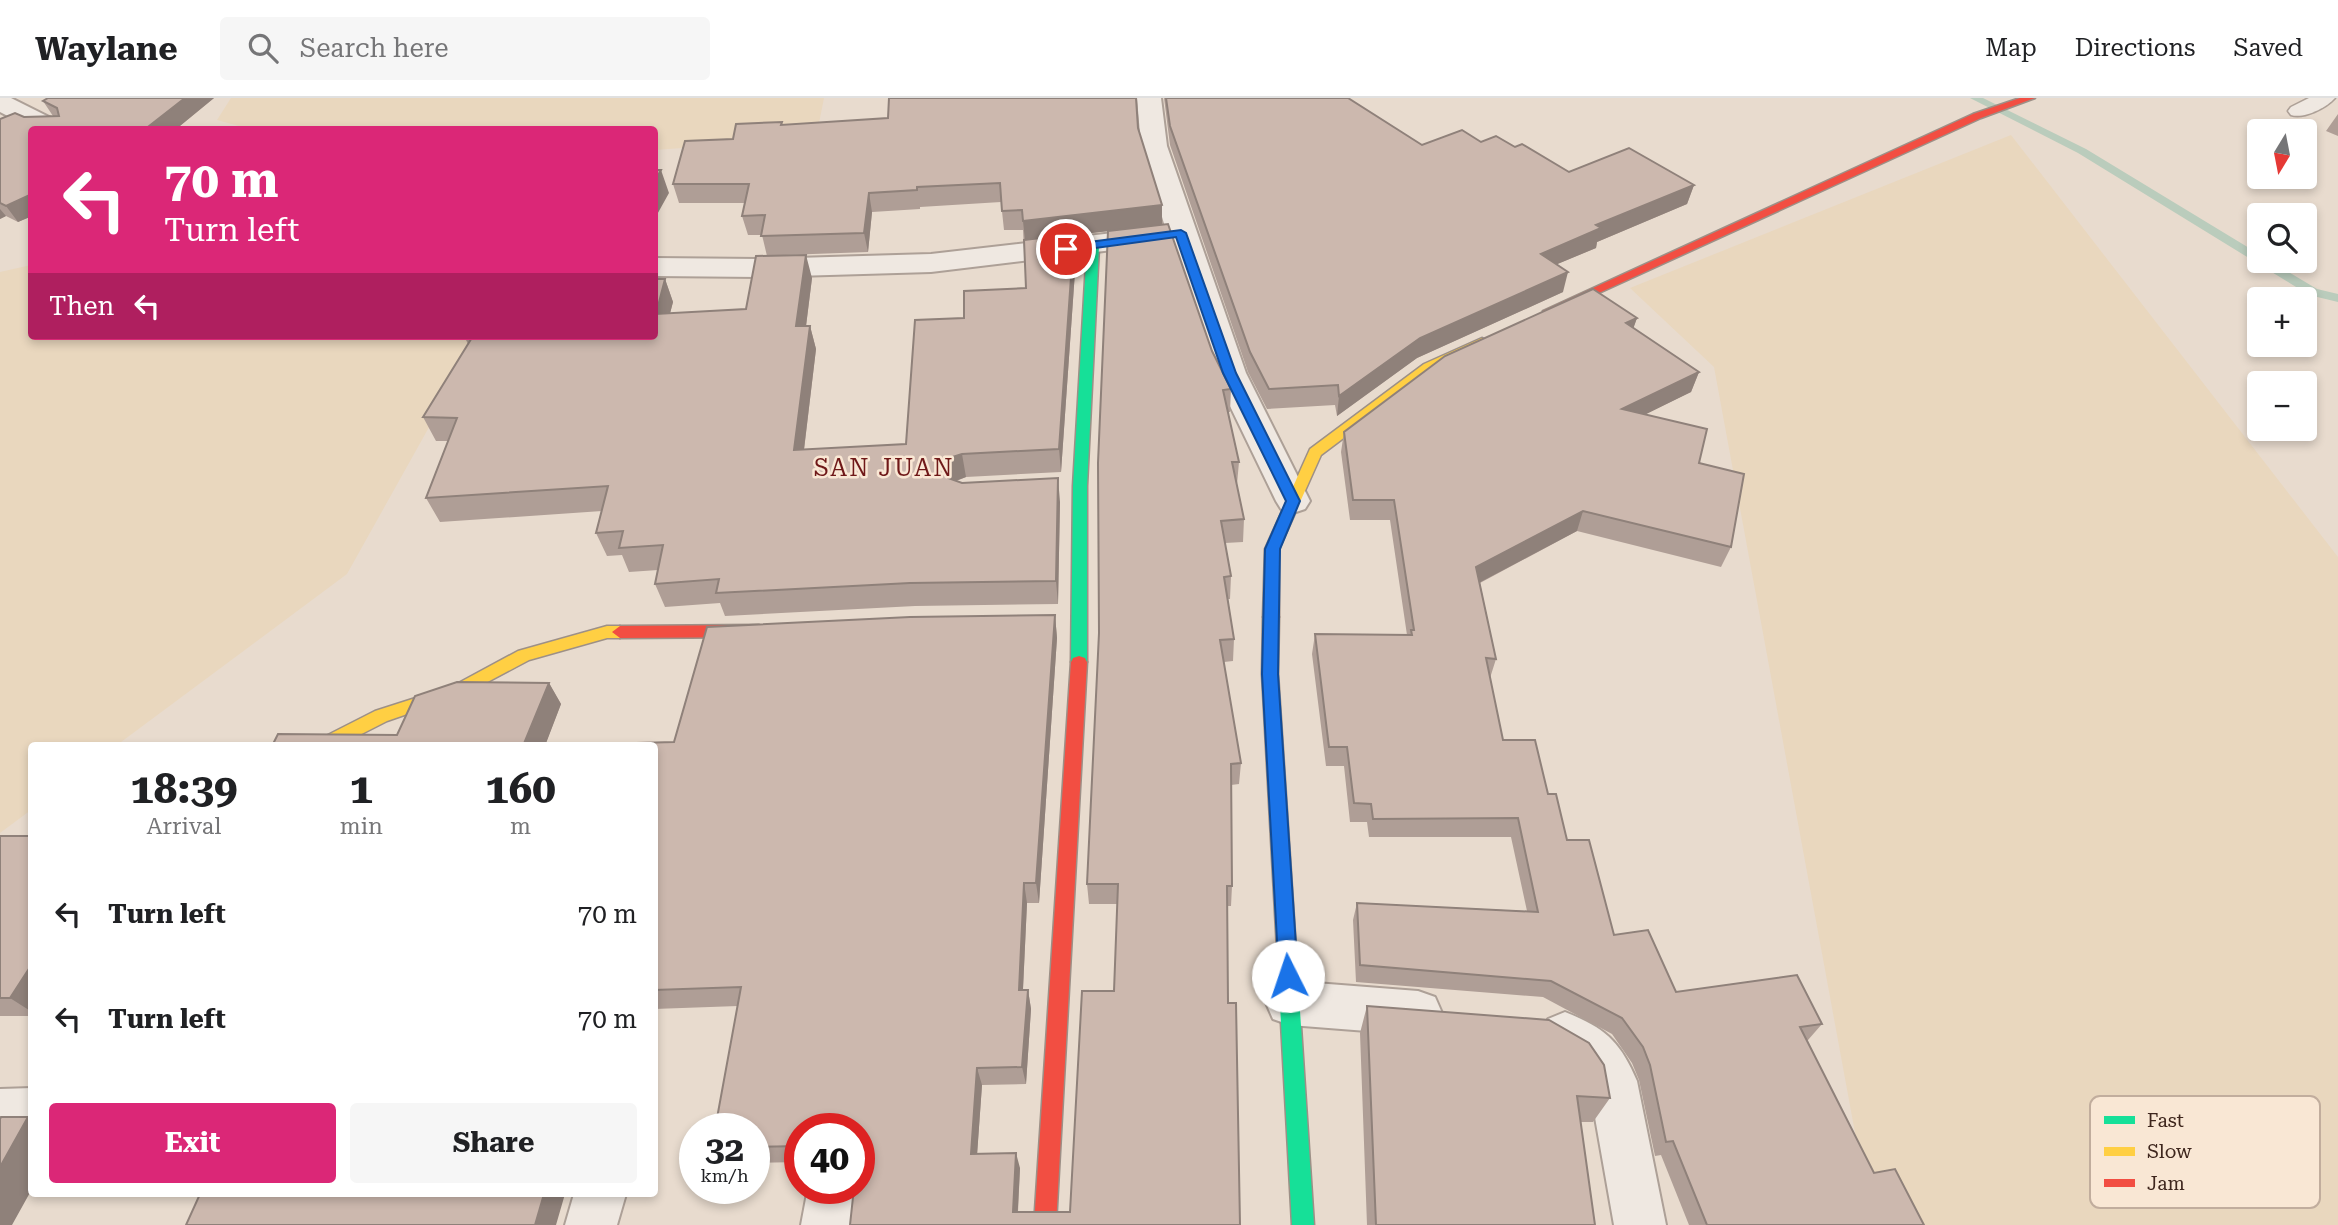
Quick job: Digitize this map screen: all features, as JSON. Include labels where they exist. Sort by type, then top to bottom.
[{"type":"street","points":[[1149,98],[1154,146],[1230,373],[1293,501]]},
{"type":"street","points":[[1538,317],[1977,116],[2028,99]]},
{"type":"street","points":[[0,102],[48,126]]},
{"type":"street","points":[[658,267],[759,268],[931,263],[1093,246],[1181,233]]},
{"type":"street","points":[[1045,1225],[1072,621],[1067,487],[1093,246]]},
{"type":"street","points":[[1303,1225],[1270,674],[1272,549],[1315,452],[1429,367],[1502,333]]},
{"type":"street","points":[[330,742],[381,716],[459,690],[524,655],[607,632],[721,633],[776,630]]},
{"type":"street","points":[[1290,1003],[1463,1016]]},
{"type":"street","points":[[1530,1021],[1543,1022],[1593,1051],[1613,1080],[1640,1225]]},
{"type":"street","points":[[0,1114],[28,1113]]},
{"type":"street","points":[[591,1225],[599,1197]]},
{"type":"street","points":[[827,1225],[831,1204]]},
{"type":"lane","points":[[2298,111],[2325,98]]},
{"type":"shaded area","points":[[231,98],[824,98],[816,138],[658,150],[658,126],[239,126],[217,120]]},
{"type":"shaded area","points":[[2011,135],[2338,557],[2338,1225],[1872,1225],[1714,367],[1630,288]]},
{"type":"shaded area","points":[[28,266],[28,340],[478,340],[347,574],[121,742],[28,742],[28,812],[0,833],[0,272]]},
{"type":"building","points":[[48,98],[185,98],[149,126],[28,126],[28,196],[6,206],[0,203],[0,119],[15,113],[24,117],[59,116],[57,108],[43,101]]},
{"type":"building","points":[[889,98],[1136,98],[1138,128],[1162,205],[1023,221],[1022,210],[1002,211],[1000,183],[917,187],[917,190],[869,193],[864,233],[761,236],[765,215],[742,216],[749,184],[673,184],[685,141],[733,139],[736,124],[782,122],[781,125],[888,118]]},
{"type":"building","points":[[1166,98],[1348,98],[1422,145],[1462,130],[1481,142],[1496,136],[1515,147],[1522,144],[1569,172],[1629,148],[1694,185],[1596,225],[1601,228],[1541,254],[1568,272],[1420,338],[1339,396],[1338,385],[1269,389],[1250,352],[1170,126]]},
{"type":"building","points":[[1168,224],[1212,351],[1231,389],[1223,390],[1239,462],[1232,462],[1244,519],[1221,521],[1231,576],[1224,577],[1234,639],[1220,640],[1241,763],[1231,764],[1232,886],[1227,886],[1228,1003],[1236,1003],[1240,1225],[850,1225],[852,1204],[875,1204],[875,1113],[784,1113],[784,1146],[770,1147],[770,1113],[718,1113],[741,987],[658,990],[658,742],[674,742],[707,627],[910,617],[1055,615],[1036,883],[1024,883],[1019,990],[1028,990],[1022,1067],[977,1068],[971,1154],[1016,1153],[1013,1212],[1070,1212],[1082,991],[1114,991],[1118,884],[1087,884],[1099,633],[1098,463],[1108,231]]},
{"type":"building","points":[[1074,234],[1059,449],[962,454],[949,458],[943,467],[948,478],[962,483],[1058,478],[1056,581],[910,583],[716,593],[719,579],[655,584],[663,545],[619,548],[623,531],[596,533],[608,486],[426,498],[457,418],[423,417],[471,340],[658,340],[658,314],[746,309],[756,256],[806,255],[796,326],[810,326],[794,450],[906,444],[915,320],[964,318],[964,291],[1026,288],[1024,240]]},
{"type":"building","points":[[658,279],[665,279],[658,306]]},
{"type":"building","points":[[1593,289],[1637,318],[1626,323],[1699,372],[1622,409],[1707,429],[1699,463],[1744,474],[1731,547],[1583,511],[1476,567],[1496,659],[1486,658],[1503,740],[1535,740],[1548,794],[1556,794],[1567,840],[1589,840],[1614,935],[1648,930],[1676,992],[1797,975],[1822,1024],[1800,1027],[1874,1173],[1895,1169],[1924,1225],[1707,1225],[1673,1141],[1666,1142],[1650,1065],[1643,1047],[1622,1018],[1551,981],[1360,965],[1357,903],[1538,912],[1518,818],[1373,819],[1371,804],[1354,803],[1347,747],[1329,747],[1315,634],[1412,635],[1411,630],[1414,630],[1394,500],[1353,500],[1344,432],[1445,356]]},
{"type":"building","points":[[457,682],[549,683],[525,742],[274,742],[278,734],[397,735],[415,696]]},
{"type":"building","points":[[0,836],[28,836],[28,970],[10,998],[0,998]]},
{"type":"building","points":[[1367,1006],[1549,1020],[1589,1043],[1604,1065],[1610,1098],[1577,1096],[1595,1225],[1376,1225]]},
{"type":"building","points":[[28,1117],[0,1167],[0,1119]]},
{"type":"building","points":[[199,1197],[543,1197],[535,1225],[186,1225]]},
{"type":"waterway","points":[[1975,98],[2082,151],[2247,252]]},
{"type":"waterway","points":[[2282,273],[2313,292],[2338,298]]},
{"type":"traffic: fast","points":[[1079,662],[1080,486],[1093,246]]},
{"type":"traffic: fast","points":[[1271,617],[1270,674],[1303,1225]]},
{"type":"traffic: slow","points":[[1271,617],[1272,549],[1315,452],[1429,367],[1482,342]]},
{"type":"traffic: slow","points":[[330,742],[381,716],[459,690],[524,655],[607,632],[620,632]]},
{"type":"traffic: jam","points":[[1549,311],[1977,116],[2030,98]]},
{"type":"traffic: jam","points":[[620,632],[759,631]]},
{"type":"traffic: jam","points":[[1045,1225],[1079,662]]},
{"type":"district","name":"SAN JUAN","points":[[884,468]]},
{"type":"route","points":[[1066,249],[1181,233],[1230,373],[1293,501],[1272,549],[1270,674],[1288,976]]}]
